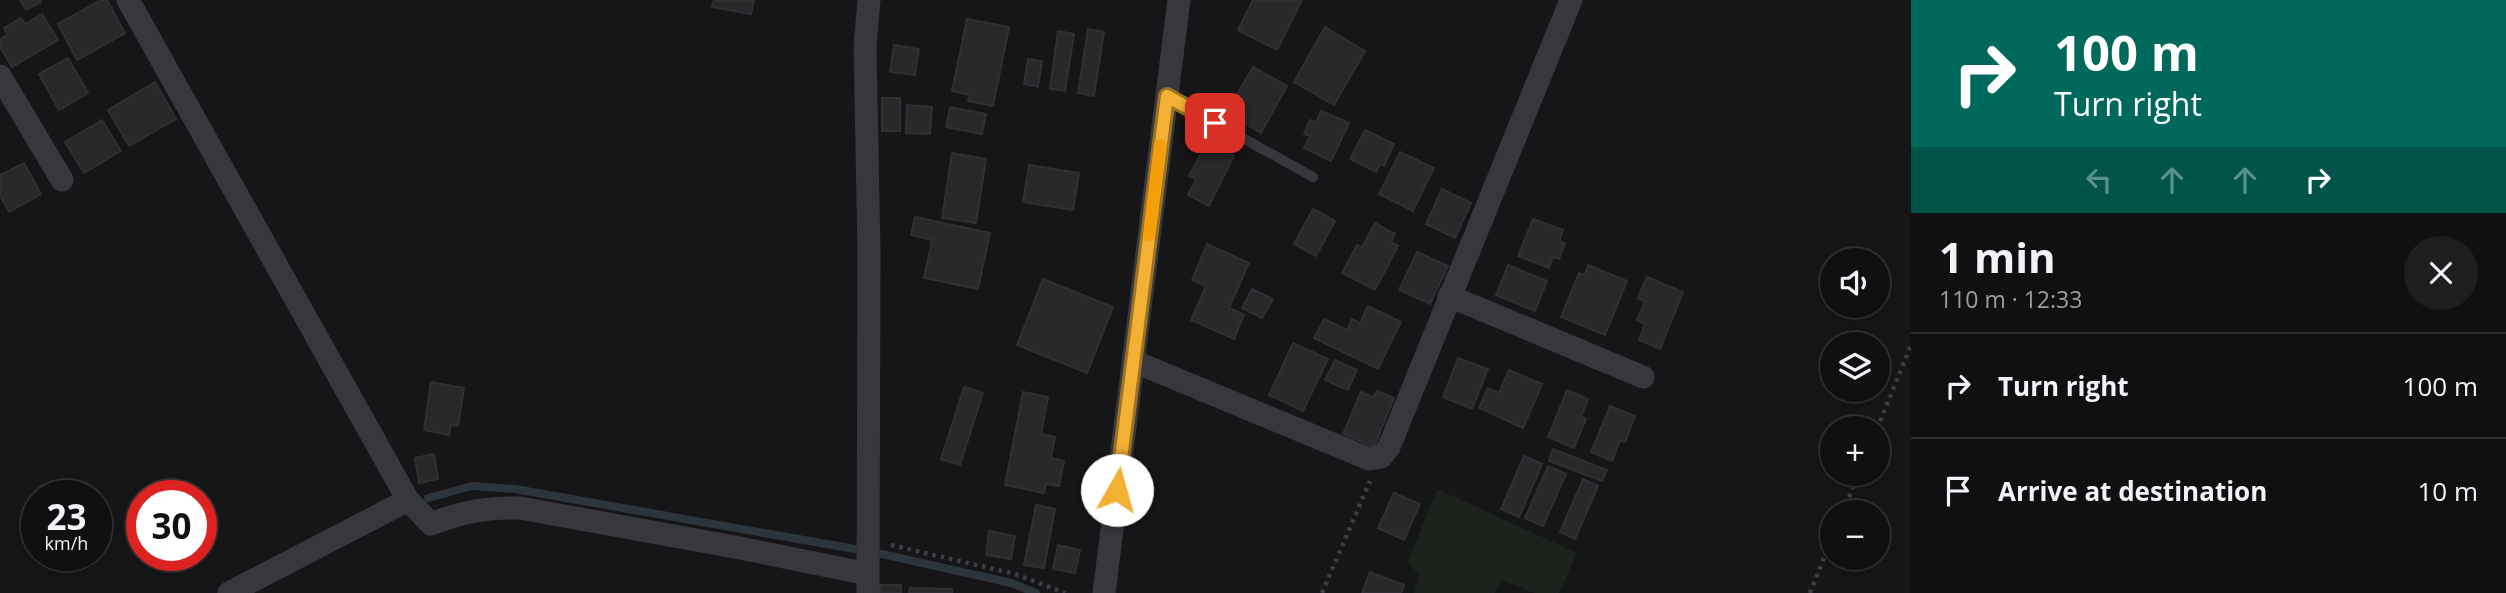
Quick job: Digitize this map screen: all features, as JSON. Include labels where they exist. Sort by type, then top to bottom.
[{"type":"street","points":[[128,0],[408,500],[431,524],[453,515],[491,507],[520,508],[740,548],[868,584],[869,253],[865,46],[869,0]]},
{"type":"street","points":[[1104,593],[1179,0]]},
{"type":"street","points":[[1133,361],[1369,459],[1381,457],[1389,447],[1571,0]]},
{"type":"street","points":[[0,76],[62,180]]},
{"type":"street","points":[[1449,296],[1643,377]]},
{"type":"street","points":[[229,593],[408,500]]},
{"type":"lane","points":[[1167,96],[1313,177]]},
{"type":"path","points":[[1882,416],[1911,345]]},
{"type":"path","points":[[1322,593],[1381,457]]},
{"type":"path","points":[[869,541],[1015,574],[1066,593]]},
{"type":"path","points":[[1810,593],[1820,568]]},
{"type":"shaded area","points":[[1437,489],[1577,553],[1559,593],[1535,593],[1501,580],[1495,593],[1414,593],[1419,575],[1408,562]]},
{"type":"building","points":[[20,0],[40,0],[41,2],[26,10]]},
{"type":"building","points":[[101,0],[107,0],[125,33],[77,60],[58,24]]},
{"type":"building","points":[[714,0],[754,0],[751,14],[712,7]]},
{"type":"building","points":[[1253,0],[1302,0],[1277,50],[1238,30]]},
{"type":"building","points":[[42,14],[58,40],[12,67],[0,47],[0,39],[7,35],[4,28],[21,18],[25,24]]},
{"type":"building","points":[[967,19],[1009,27],[993,106],[968,101],[970,95],[952,91]]},
{"type":"building","points":[[1325,27],[1365,51],[1334,105],[1294,82]]},
{"type":"building","points":[[1088,29],[1104,32],[1094,96],[1078,93]]},
{"type":"building","points":[[1058,31],[1074,34],[1065,91],[1050,89]]},
{"type":"building","points":[[894,45],[919,49],[915,75],[890,72]]},
{"type":"building","points":[[68,58],[88,93],[59,110],[39,74]]},
{"type":"building","points":[[1028,59],[1042,61],[1038,87],[1024,84]]},
{"type":"building","points":[[1253,67],[1287,86],[1261,133],[1226,113]]},
{"type":"building","points":[[155,82],[176,119],[129,146],[108,110]]},
{"type":"building","points":[[882,98],[900,98],[900,131],[882,131]]},
{"type":"building","points":[[907,105],[932,107],[930,134],[906,133]]},
{"type":"building","points":[[950,107],[986,114],[982,134],[946,127]]},
{"type":"building","points":[[1321,111],[1349,123],[1331,161],[1304,148],[1310,136],[1304,134],[1310,120],[1316,123]]},
{"type":"building","points":[[102,120],[121,151],[84,173],[65,142]]},
{"type":"building","points":[[1365,130],[1394,144],[1384,166],[1380,164],[1376,172],[1350,159]]},
{"type":"building","points":[[1207,142],[1234,156],[1209,206],[1188,195],[1196,179],[1189,176]]},
{"type":"building","points":[[1400,152],[1434,168],[1413,211],[1379,194]]},
{"type":"building","points":[[952,153],[986,159],[976,223],[942,218]]},
{"type":"building","points":[[24,163],[41,194],[9,212],[0,195],[0,175]]},
{"type":"building","points":[[1029,165],[1079,173],[1073,210],[1023,202]]},
{"type":"building","points":[[1442,189],[1471,203],[1455,238],[1426,224]]},
{"type":"building","points":[[1313,209],[1335,221],[1316,256],[1294,244]]},
{"type":"building","points":[[915,217],[990,233],[978,289],[924,278],[932,240],[911,235]]},
{"type":"building","points":[[1533,219],[1563,230],[1559,241],[1565,243],[1559,259],[1553,257],[1549,268],[1518,256]]},
{"type":"building","points":[[1375,223],[1395,234],[1391,242],[1398,246],[1375,290],[1342,273],[1357,245],[1362,248]]},
{"type":"building","points":[[1207,244],[1249,263],[1229,308],[1244,315],[1234,339],[1191,320],[1206,286],[1192,280]]},
{"type":"building","points":[[1417,252],[1448,266],[1430,304],[1399,290]]},
{"type":"building","points":[[1508,265],[1547,281],[1535,311],[1496,295]]},
{"type":"building","points":[[1588,265],[1627,281],[1605,335],[1561,317],[1579,273],[1585,275]]},
{"type":"building","points":[[1647,277],[1683,292],[1660,349],[1639,340],[1645,324],[1637,320],[1645,301],[1638,298]]},
{"type":"building","points":[[1043,279],[1113,307],[1087,373],[1017,345]]},
{"type":"building","points":[[1252,289],[1273,299],[1262,318],[1242,308]]},
{"type":"building","points":[[1368,306],[1401,322],[1378,369],[1314,338],[1324,319],[1347,330],[1352,319],[1360,323]]},
{"type":"building","points":[[1293,343],[1328,359],[1303,411],[1269,395]]},
{"type":"building","points":[[1458,358],[1488,369],[1472,409],[1443,397]]},
{"type":"building","points":[[1335,360],[1357,370],[1348,390],[1325,380]]},
{"type":"building","points":[[1509,370],[1542,384],[1523,428],[1479,408],[1488,388],[1499,393]]},
{"type":"building","points":[[431,382],[464,388],[458,426],[451,425],[449,435],[424,430]]},
{"type":"building","points":[[964,387],[983,393],[960,465],[941,459]]},
{"type":"building","points":[[1567,390],[1588,399],[1581,417],[1586,419],[1574,448],[1548,437]]},
{"type":"building","points":[[1377,391],[1394,398],[1374,447],[1343,434],[1361,392],[1374,397]]},
{"type":"building","points":[[1023,392],[1048,397],[1041,434],[1055,437],[1051,458],[1064,461],[1059,486],[1046,484],[1044,493],[1005,485]]},
{"type":"building","points":[[1610,406],[1635,416],[1625,442],[1620,440],[1612,461],[1591,452]]},
{"type":"building","points":[[1553,449],[1607,470],[1602,481],[1549,461]]},
{"type":"building","points":[[434,454],[438,479],[419,483],[415,458]]},
{"type":"building","points":[[1524,456],[1542,464],[1519,517],[1501,509]]},
{"type":"building","points":[[1548,466],[1566,474],[1543,526],[1525,518]]},
{"type":"building","points":[[1583,479],[1598,486],[1575,539],[1560,532]]},
{"type":"building","points":[[1394,493],[1420,504],[1404,540],[1378,528]]},
{"type":"building","points":[[1036,505],[1055,509],[1044,568],[1024,565]]},
{"type":"building","points":[[989,531],[1015,536],[1011,559],[986,555]]},
{"type":"building","points":[[1058,545],[1080,550],[1075,573],[1053,569]]},
{"type":"building","points":[[1370,572],[1404,585],[1401,593],[1362,593]]},
{"type":"building","points":[[880,585],[901,585],[901,593],[880,593]]},
{"type":"building","points":[[910,588],[952,589],[952,593],[909,593]]},
{"type":"waterway","points":[[428,498],[472,486],[515,489],[855,549]]},
{"type":"waterway","points":[[882,554],[1011,583],[1036,593]]},
{"type":"slow traffic","points":[[1149,235],[1160,145]]},
{"type":"route","points":[[1117,490],[1167,96],[1215,123]]}]
